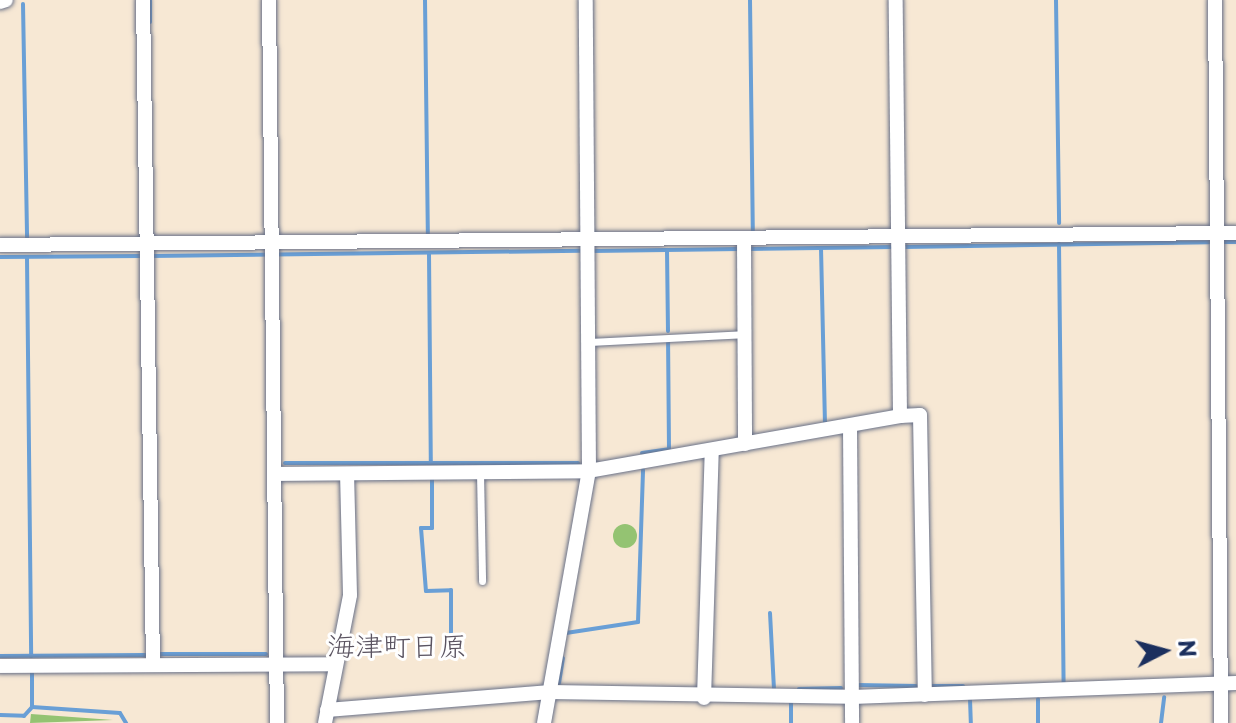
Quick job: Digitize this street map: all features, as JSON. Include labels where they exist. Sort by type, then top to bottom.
[{"type":"street","points":[[0,2],[6,0]]},
{"type":"street","points":[[143,0],[153,664]]},
{"type":"street","points":[[269,0],[277,723]]},
{"type":"street","points":[[544,723],[589,471],[586,0]]},
{"type":"street","points":[[896,0],[900,416]]},
{"type":"street","points":[[1215,0],[1229,684],[1221,723]]},
{"type":"street","points":[[0,245],[147,252],[273,251],[587,240],[744,245],[900,236],[1236,233]]},
{"type":"street","points":[[744,245],[745,444]]},
{"type":"street","points":[[276,474],[589,471],[920,415],[925,695]]},
{"type":"street","points":[[850,426],[852,723]]},
{"type":"street","points":[[704,698],[712,450]]},
{"type":"street","points":[[347,474],[350,595],[326,717],[550,692],[704,698],[852,697],[1229,684]]},
{"type":"street","points":[[0,666],[334,664]]},
{"type":"lane","points":[[588,342],[744,334]]},
{"type":"lane","points":[[480,472],[482,581]]},
{"type":"green space","points":[[625,524],[634,527],[637,536],[634,545],[625,548],[616,545],[613,536],[616,527]]},
{"type":"green space","points":[[31,714],[113,720],[30,723]]},
{"type":"waterway","points":[[150,0],[150,22]]},
{"type":"waterway","points":[[425,0],[428,234]]},
{"type":"waterway","points":[[750,0],[753,231]]},
{"type":"waterway","points":[[1056,0],[1059,223]]},
{"type":"waterway","points":[[23,4],[27,239]]},
{"type":"waterway","points":[[904,247],[1209,242]]},
{"type":"waterway","points":[[1223,242],[1236,242]]},
{"type":"waterway","points":[[1059,244],[1064,685]]},
{"type":"waterway","points":[[748,249],[894,247]]},
{"type":"waterway","points":[[821,248],[825,423]]},
{"type":"waterway","points":[[592,251],[739,249]]},
{"type":"waterway","points":[[667,250],[668,331]]},
{"type":"waterway","points":[[150,256],[580,251]]},
{"type":"waterway","points":[[429,254],[431,463]]},
{"type":"waterway","points":[[0,257],[142,256]]},
{"type":"waterway","points":[[27,258],[31,656]]},
{"type":"waterway","points":[[642,453],[669,449],[668,339]]},
{"type":"waterway","points":[[285,463],[578,463]]},
{"type":"waterway","points":[[566,633],[638,622],[643,470]]},
{"type":"waterway","points":[[432,477],[432,528],[421,528],[426,591],[451,590],[451,645]]},
{"type":"waterway","points":[[770,613],[774,690]]},
{"type":"waterway","points":[[157,654],[266,654]]},
{"type":"waterway","points":[[0,656],[145,655]]},
{"type":"waterway","points":[[559,683],[563,658]]},
{"type":"waterway","points":[[32,672],[32,707],[120,713],[126,723]]},
{"type":"waterway","points":[[857,685],[916,686]]},
{"type":"waterway","points":[[928,686],[963,686]]},
{"type":"waterway","points":[[799,689],[841,688]]},
{"type":"waterway","points":[[1161,723],[1164,697]]},
{"type":"waterway","points":[[970,699],[971,723]]},
{"type":"waterway","points":[[1038,699],[1038,723]]},
{"type":"waterway","points":[[791,703],[791,723]]},
{"type":"waterway","points":[[0,715],[24,716],[32,707]]},
{"type":"district","name":"海津町日原","points":[[397,645]]}]
